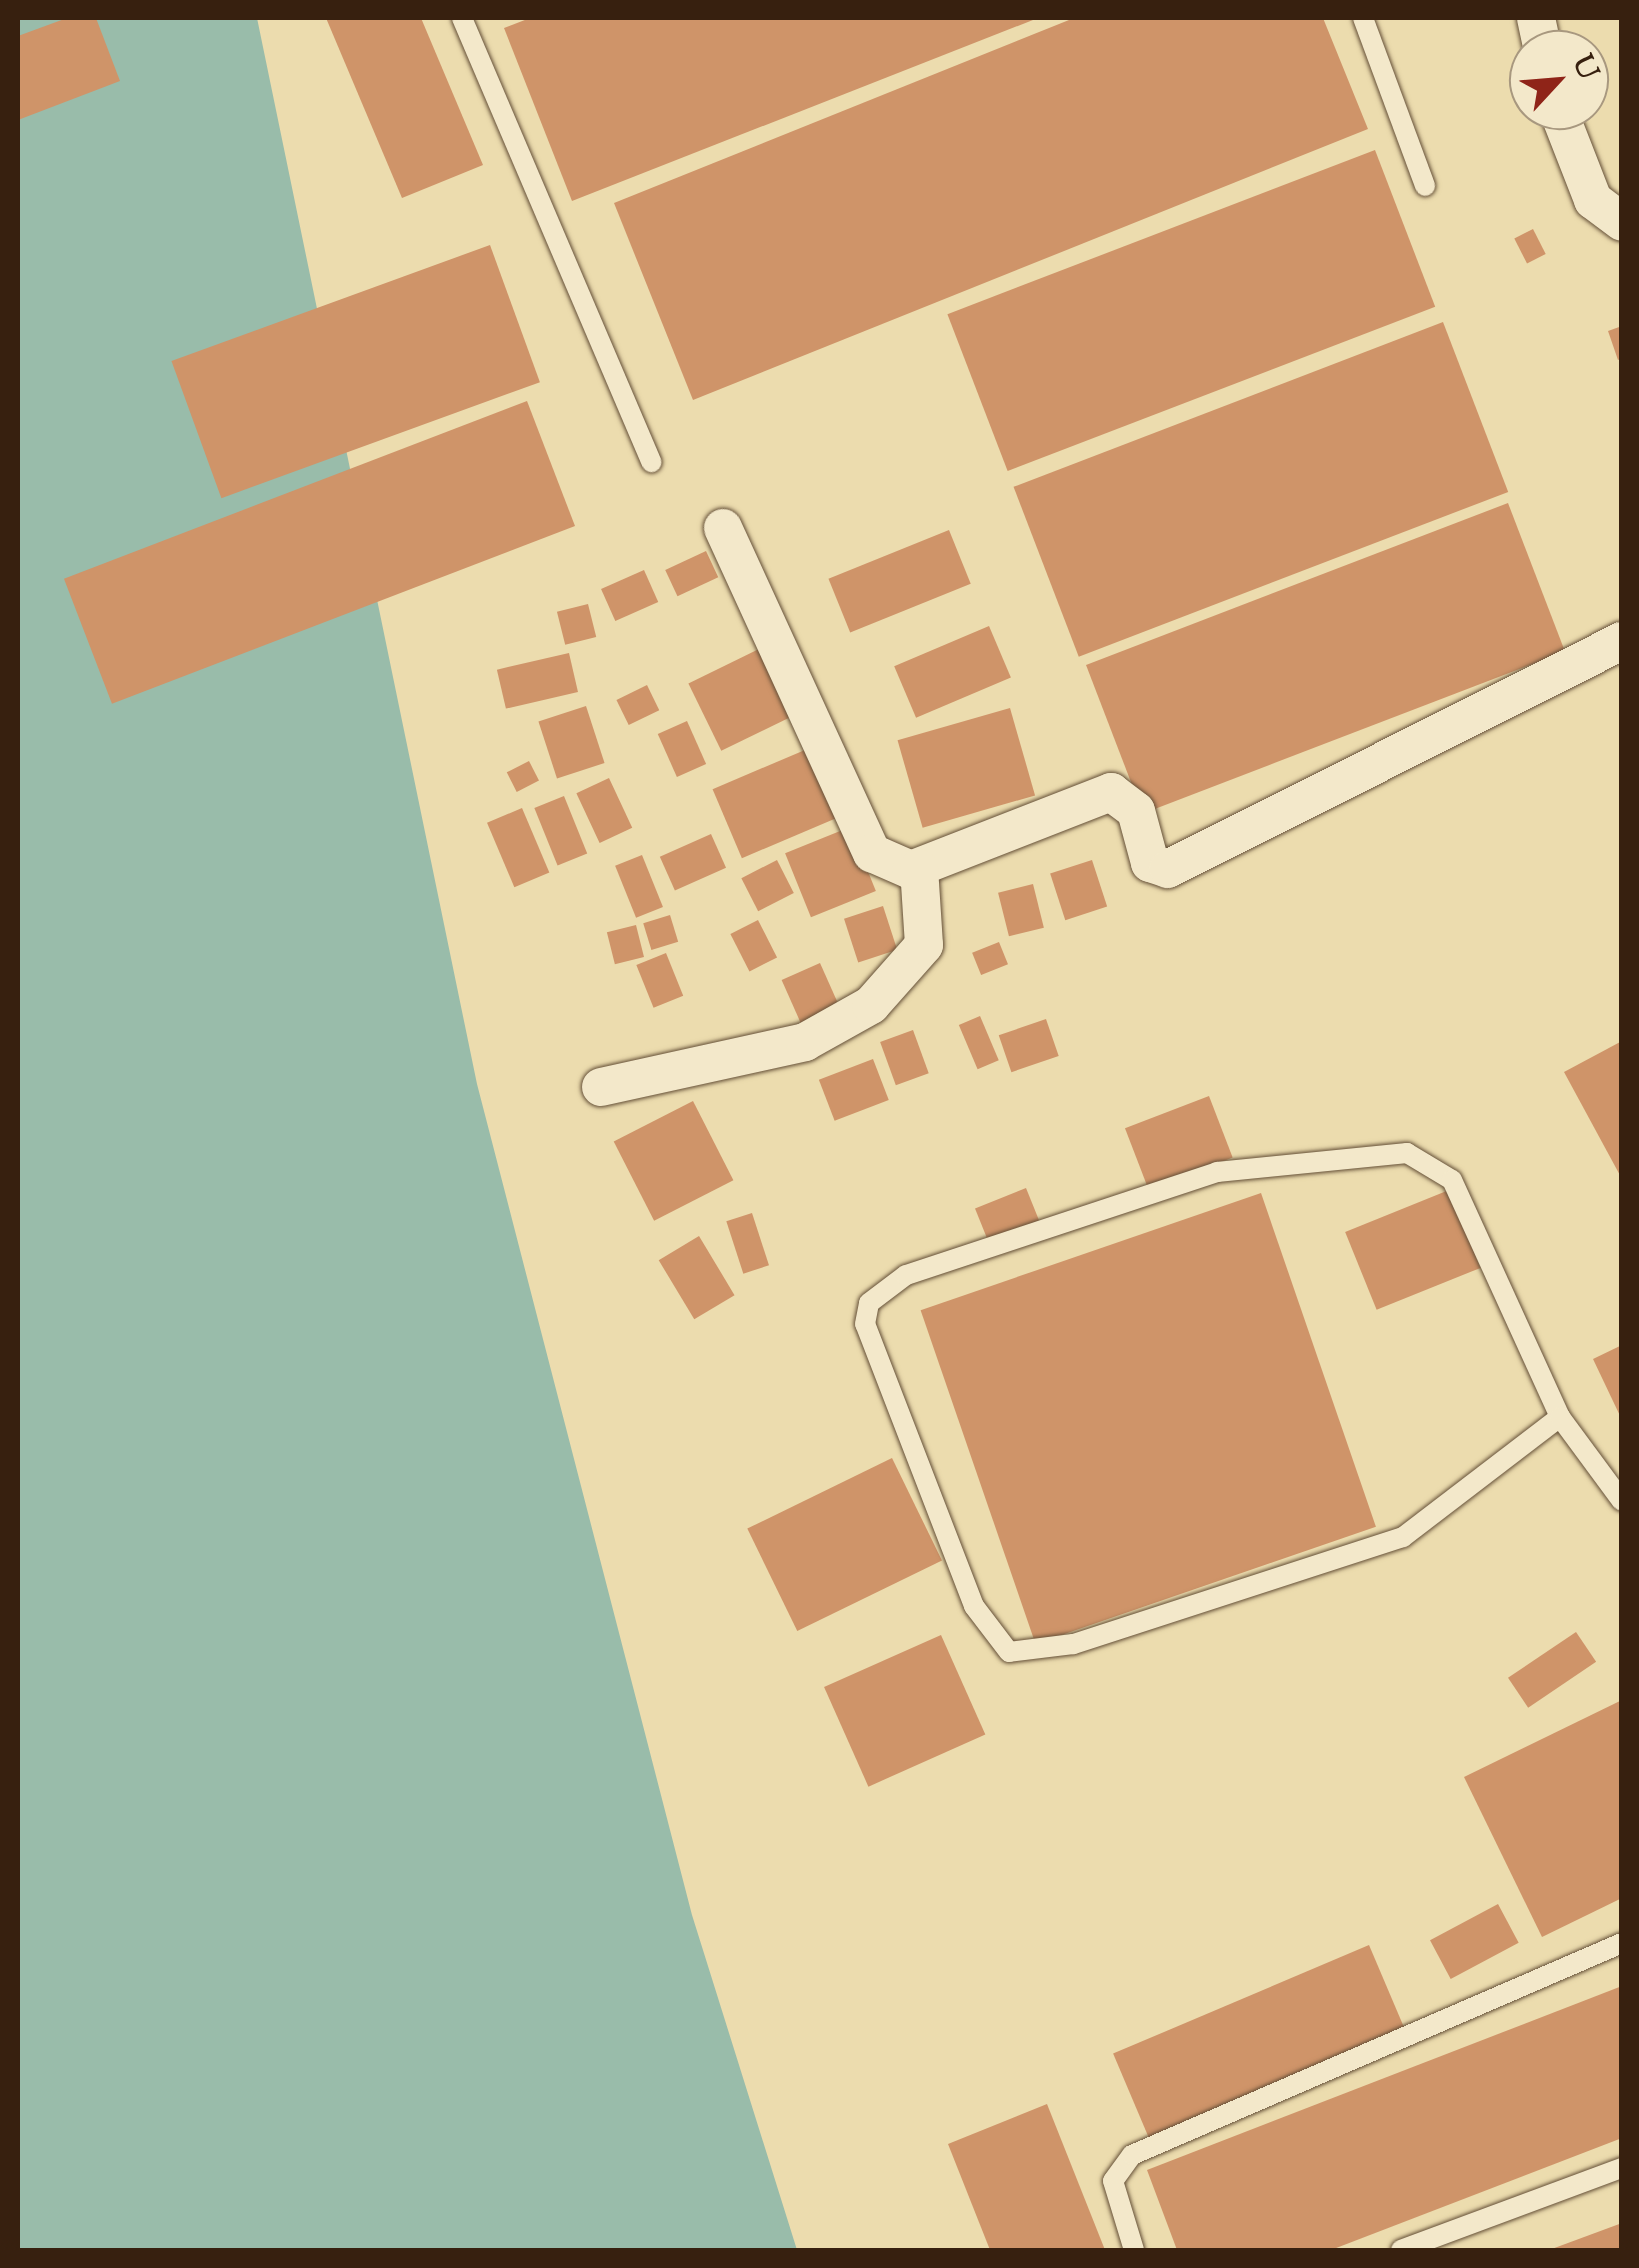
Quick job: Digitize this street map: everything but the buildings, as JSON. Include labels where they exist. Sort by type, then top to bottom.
[{"type":"street","points":[[1566,130],[1593,200],[1622,222]]},
{"type":"street","points":[[723,528],[872,853],[919,868],[1111,792],[1136,811],[1150,862],[1168,869],[1622,641]]},
{"type":"street","points":[[600,1087],[805,1042],[871,1005],[924,945],[919,868]]},
{"type":"lane","points":[[462,18],[651,462]]},
{"type":"lane","points":[[1364,18],[1425,186]]},
{"type":"lane","points":[[1560,1417],[1403,1537],[1073,1644],[1009,1652],[974,1606],[864,1324],[869,1303],[906,1276],[1216,1172],[1406,1153],[1452,1180],[1560,1417],[1622,1501]]},
{"type":"lane","points":[[1134,2250],[1113,2181],[1132,2155],[1622,1944]]},
{"type":"lane","points":[[1401,2250],[1622,2168]]},
{"type":"shaded area","points":[[18,18],[257,18],[477,1084],[692,1915],[797,2250],[18,2250]]}]
